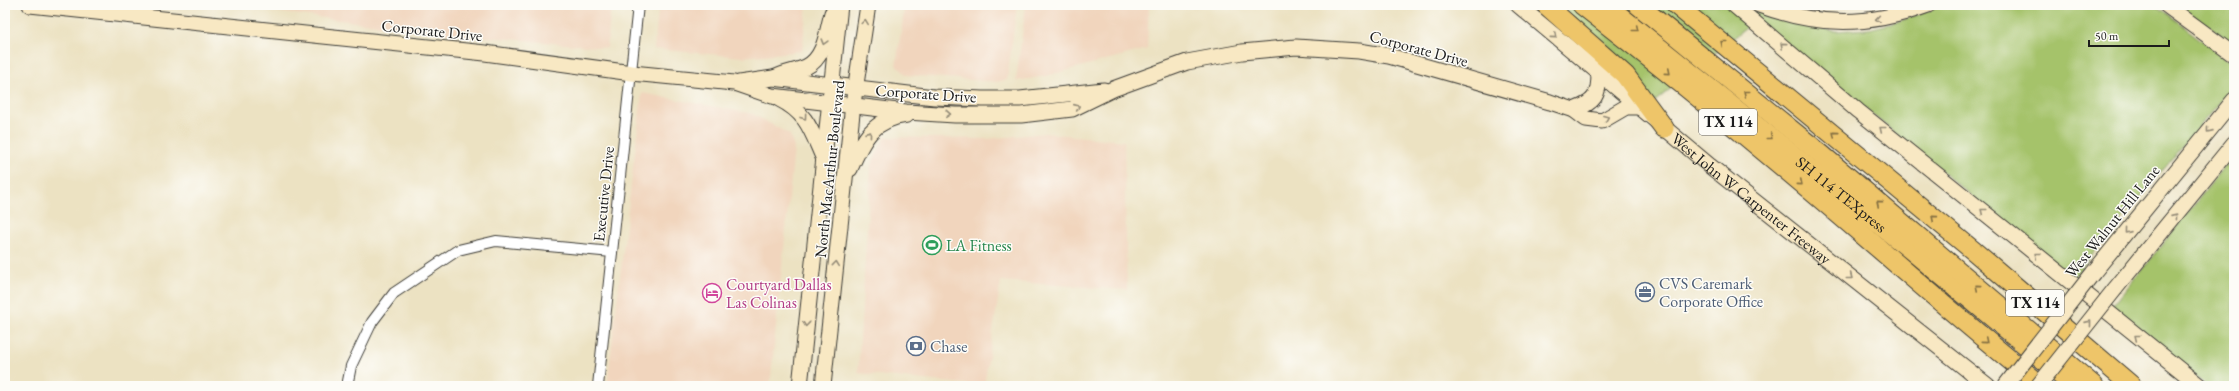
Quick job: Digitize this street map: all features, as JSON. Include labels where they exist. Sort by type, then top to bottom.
[{"type":"highway","points":[[1546,5],[1625,75],[1664,128]]},
{"type":"highway","name":"TX 114","points":[[1582,5],[1660,66],[1871,242],[1922,288],[2042,386]]},
{"type":"highway","name":"SH 114 TEXpress","points":[[1606,5],[1910,249],[2069,382]]},
{"type":"highway","name":"SH 114 TEXpress","points":[[1638,5],[1821,154],[2094,386]]},
{"type":"highway","points":[[1670,5],[1706,28]]},
{"type":"highway","name":"TX 114","points":[[1676,5],[1706,28],[1975,252],[2132,386]]},
{"type":"highway","points":[[1871,242],[1899,254],[2044,373],[2069,382]]},
{"type":"highway","points":[[1975,252],[2033,317],[2109,386]]},
{"type":"main road","name":"Corporate Drive","points":[[30,5],[485,53],[632,73],[734,83],[773,78],[934,97],[1020,99],[1113,89]]},
{"type":"main road","points":[[773,78],[807,67],[816,59],[822,49],[832,13],[837,5]]},
{"type":"main road","name":"North MacArthur Boulevard","points":[[800,386],[840,5]]},
{"type":"main road","name":"North MacArthur Boulevard","points":[[823,386],[853,104],[868,5]]},
{"type":"main road","points":[[1734,5],[1858,110],[2200,386]]},
{"type":"main road","points":[[1759,5],[1795,18],[1824,22],[1851,22],[1892,16],[1928,5]]},
{"type":"main road","points":[[2166,5],[2234,55]]},
{"type":"main road","name":"West John W Carpenter Freeway","points":[[1519,7],[1664,128],[1988,386]]},
{"type":"main road","name":"Corporate Drive","points":[[734,83],[772,96],[924,113],[1020,115],[1072,110],[1113,89],[1187,62],[1242,52],[1296,47],[1327,48],[1389,56],[1574,110],[1586,118],[1602,121],[1626,107],[1639,107]]},
{"type":"main road","points":[[1574,110],[1586,105],[1595,98],[1599,89],[1599,73]]},
{"type":"main road","points":[[772,96],[794,106],[804,116],[824,160]]},
{"type":"main road","points":[[1020,99],[1020,115]]},
{"type":"main road","name":"West Walnut Hill Lane","points":[[2005,386],[2093,273],[2234,100]]},
{"type":"main road","points":[[845,180],[862,142],[871,130],[883,122],[900,116],[924,113]]},
{"type":"main road","points":[[2038,386],[2115,289],[2234,144]]},
{"type":"street","name":"Executive Drive","points":[[598,386],[638,5]]},
{"type":"street","points":[[347,386],[351,366],[372,322],[394,292],[458,250],[496,241],[612,252]]},
{"type":"shaded area","points":[[225,5],[611,5],[607,48],[423,31]]},
{"type":"shaded area","points":[[659,5],[807,5],[802,51],[743,57],[654,49]]},
{"type":"shaded area","points":[[905,5],[1017,5],[1007,80],[997,82],[907,75],[896,65]]},
{"type":"shaded area","points":[[1026,5],[1149,5],[1147,49],[1046,76],[1016,81]]},
{"type":"shaded area","name":"Courtyard Dallas Las Colinas","points":[[642,93],[753,114],[790,135],[794,148],[770,386],[607,386]]},
{"type":"shaded area","points":[[1045,133],[1124,141],[1127,290],[1001,281],[984,386],[858,373],[871,165],[885,137],[987,139]]},
{"type":"green space","points":[[1520,5],[1775,5],[1762,15],[1834,31],[1868,29],[1894,23],[1945,5],[2152,5],[2159,8],[2234,65],[2234,85],[2073,278],[1756,20],[1653,103],[1550,21]]},
{"type":"green space","points":[[2179,5],[2234,5],[2234,45],[2230,41]]},
{"type":"green space","points":[[2234,155],[2234,386],[2208,386],[2111,308]]},
{"type":"place","name":"LA Fitness","points":[[932,245]]},
{"type":"place","name":"CVS Caremark Corporate Office","points":[[1645,292]]},
{"type":"place","name":"Courtyard Dallas Las Colinas","points":[[712,293]]},
{"type":"place","name":"Chase","points":[[916,346]]}]
